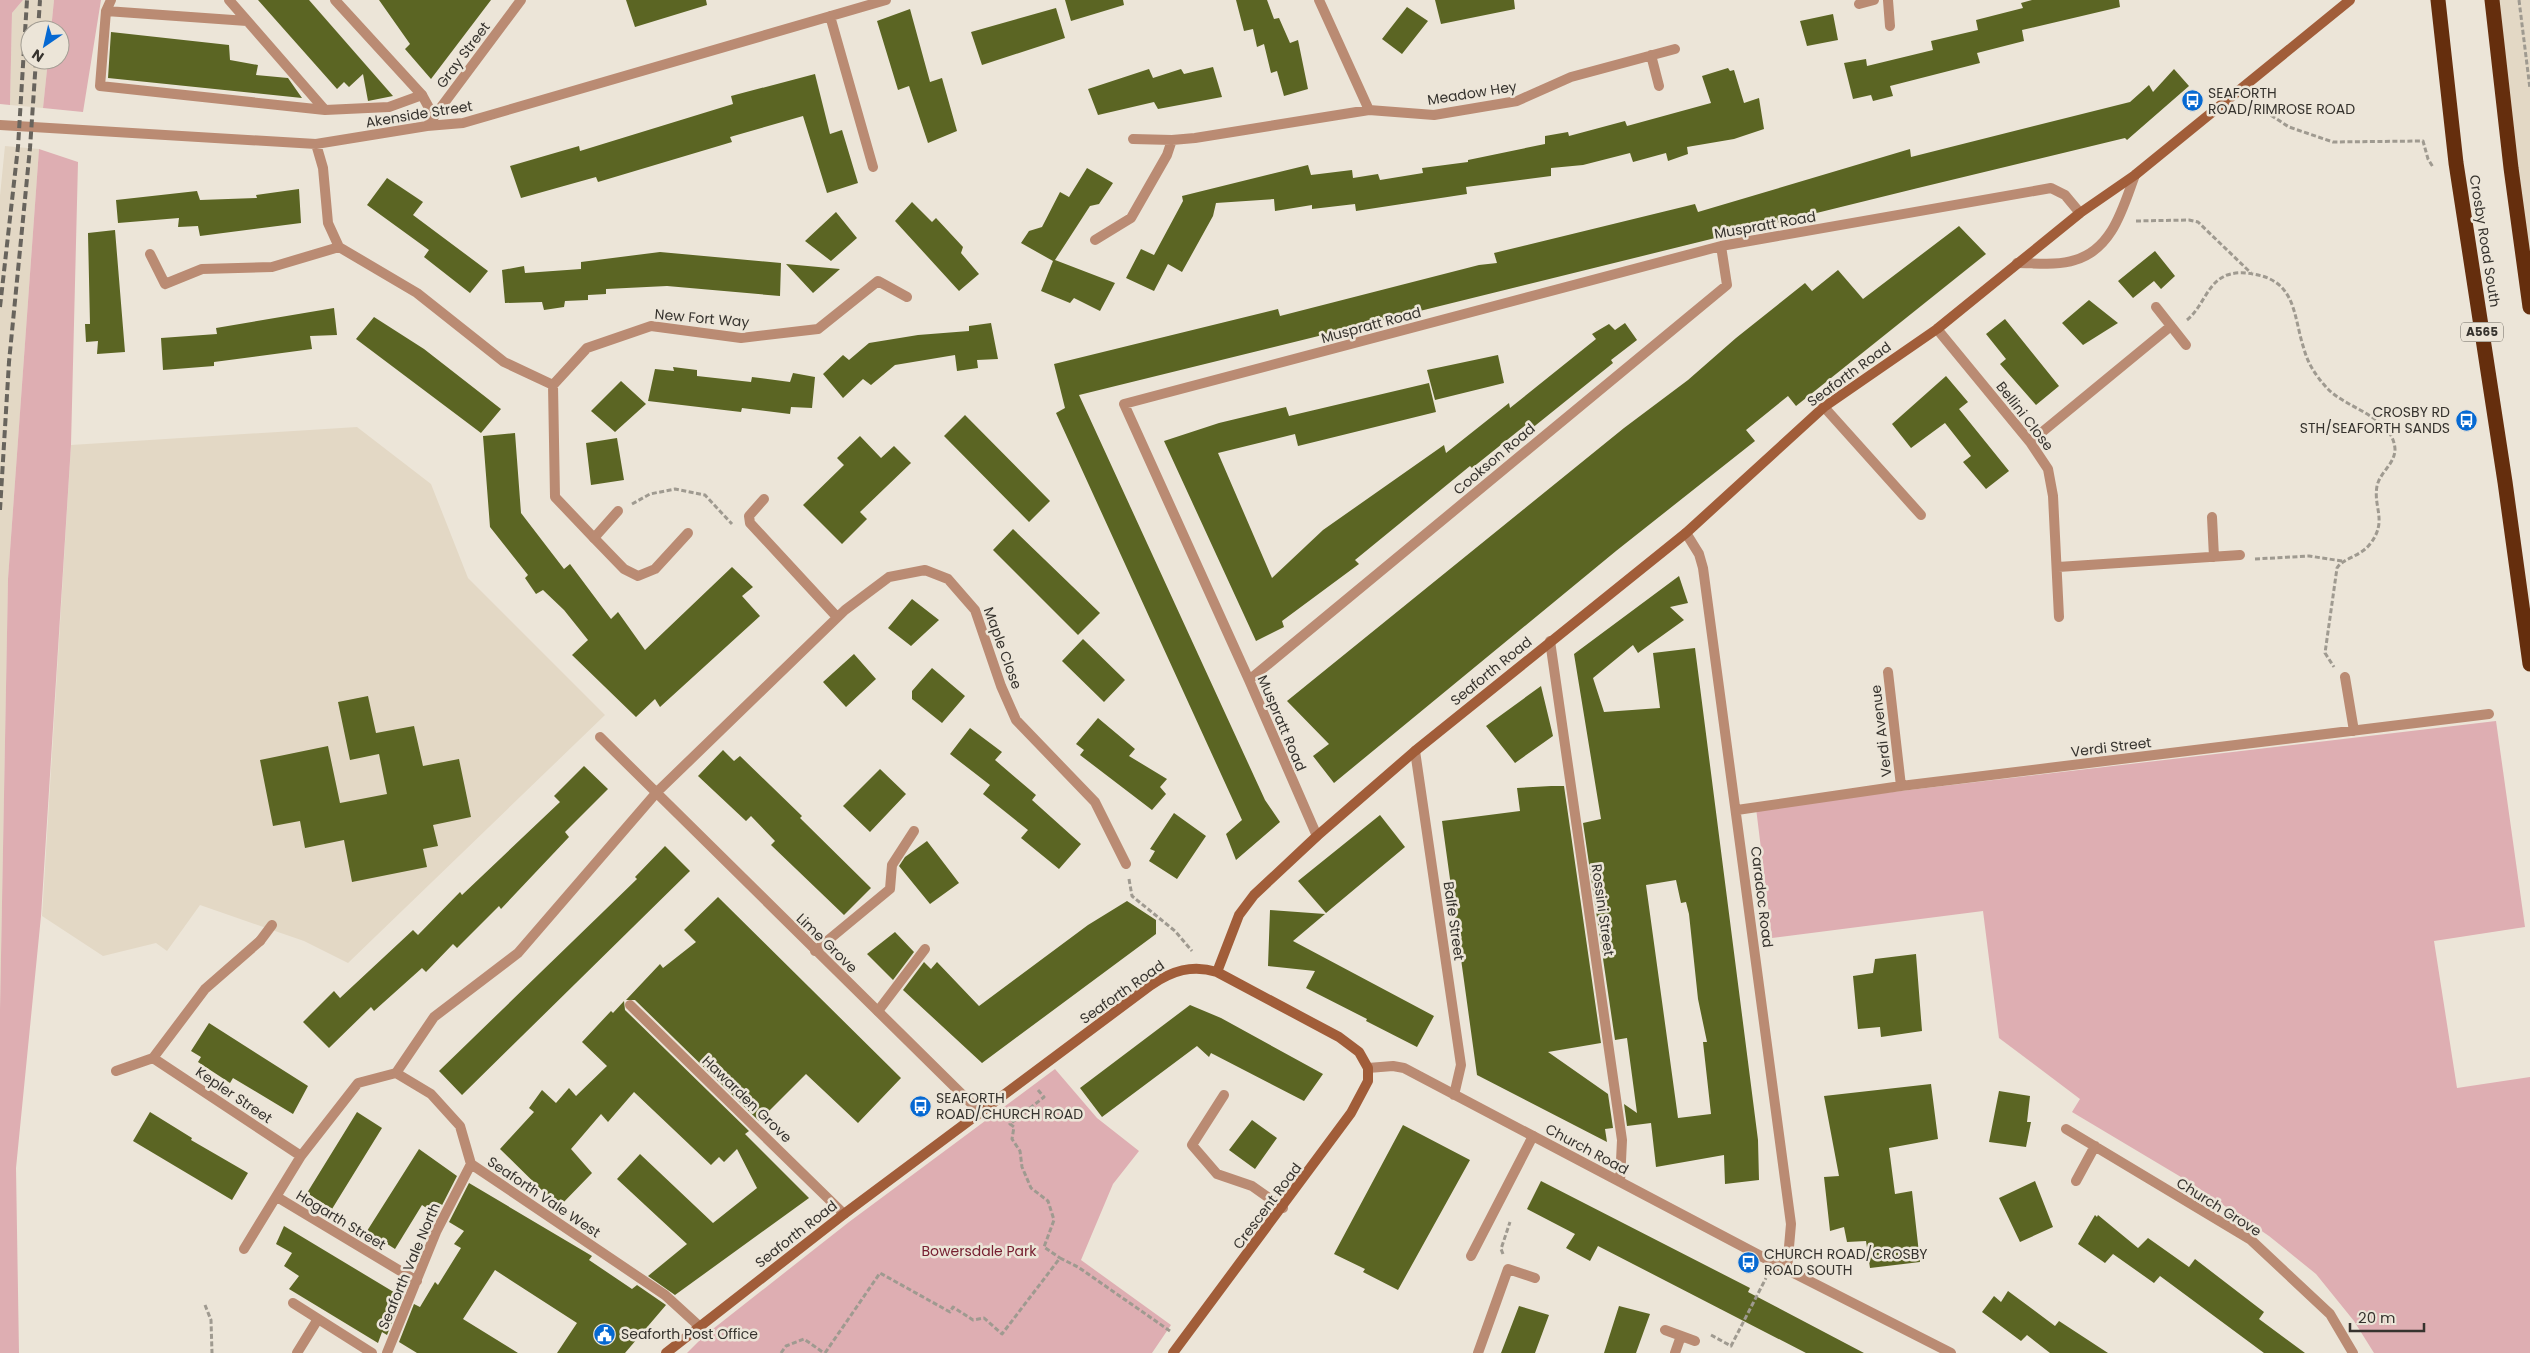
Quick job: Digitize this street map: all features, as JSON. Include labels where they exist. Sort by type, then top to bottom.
[{"type":"highway","name":"Crosby Road South","points":[[2438,0],[2456,163],[2505,482],[2530,664]]},
{"type":"highway","points":[[2492,0],[2511,168],[2530,307]]},
{"type":"main road","name":"Seaforth Road","points":[[666,1353],[844,1214],[1164,976],[1177,970],[1212,970],[1246,904],[1317,836],[1415,751],[1686,533],[1824,406],[1936,329],[2080,213],[2135,175],[2350,0]]},
{"type":"main road","points":[[1212,970],[1339,1037],[1359,1052],[1368,1068]]},
{"type":"main road","name":"Crescent Road","points":[[1173,1353],[1283,1208],[1351,1113],[1366,1088],[1368,1068]]},
{"type":"street","points":[[111,0],[106,11],[100,86],[325,110],[389,107],[422,95]]},
{"type":"street","points":[[229,0],[325,110]]},
{"type":"street","points":[[336,0],[422,95],[434,117]]},
{"type":"street","name":"Gray Street","points":[[427,126],[521,0]]},
{"type":"street","name":"Akenside Street","points":[[0,126],[316,144],[427,126],[463,123],[886,0]]},
{"type":"street","points":[[1319,0],[1369,110]]},
{"type":"street","points":[[1859,4],[1874,0]]},
{"type":"street","points":[[1888,0],[1890,26]]},
{"type":"street","points":[[106,11],[247,21]]},
{"type":"street","points":[[830,16],[873,167]]},
{"type":"street","name":"Meadow Hey","points":[[1133,139],[1172,140],[1277,126],[1369,110],[1434,114],[1516,101],[1571,77],[1675,49]]},
{"type":"street","points":[[1651,55],[1659,86]]},
{"type":"street","points":[[1095,240],[1130,218],[1167,155],[1172,140]]},
{"type":"street","points":[[316,144],[323,168],[328,223],[340,247],[417,293],[504,362],[553,385],[555,496],[594,538],[624,569],[638,576],[647,574],[655,569],[688,533]]},
{"type":"street","points":[[2017,263],[2052,264],[2076,260],[2097,249],[2112,232],[2135,175]]},
{"type":"street","name":"Muspratt Road","points":[[1317,836],[1249,680],[1124,404],[1721,246],[2051,188],[2065,195],[2080,213]]},
{"type":"street","name":"Cookson Road","points":[[1249,680],[1727,285],[1721,246]]},
{"type":"street","points":[[150,254],[165,284],[202,270],[272,267],[340,247]]},
{"type":"street","name":"New Fort Way","points":[[553,385],[587,348],[651,326],[741,338],[818,329],[878,281],[907,297]]},
{"type":"street","points":[[2156,307],[2186,345]]},
{"type":"street","points":[[2030,442],[2171,326]]},
{"type":"street","name":"Bellini Close","points":[[1936,329],[2044,461],[2050,476],[2058,567],[2059,617]]},
{"type":"street","points":[[1824,406],[1921,515]]},
{"type":"street","points":[[764,499],[749,516],[750,523],[837,617]]},
{"type":"street","points":[[594,538],[618,511]]},
{"type":"street","points":[[2212,517],[2214,557]]},
{"type":"street","name":"Caradoc Road","points":[[1686,533],[1700,554],[1704,568],[1737,810],[1768,1064],[1792,1224],[1788,1270]]},
{"type":"street","points":[[2058,567],[2240,555]]},
{"type":"street","name":"Maple Close","points":[[657,792],[837,617],[889,577],[925,570],[948,579],[975,610],[1001,686],[1016,720],[1095,802],[1126,864]]},
{"type":"street","name":"Rossini Street","points":[[1550,641],[1622,1140],[1620,1182]]},
{"type":"street","name":"Verdi Avenue","points":[[1888,672],[1901,786]]},
{"type":"street","points":[[2345,677],[2354,731]]},
{"type":"street","name":"Verdi Street","points":[[1737,810],[1901,786],[2489,714]]},
{"type":"street","name":"Lime Grove","points":[[600,737],[980,1112]]},
{"type":"street","name":"Balfe Street","points":[[1415,751],[1461,1065],[1454,1095]]},
{"type":"street","points":[[244,1249],[301,1156],[358,1083],[396,1073],[434,1017],[518,953],[657,792]]},
{"type":"street","points":[[815,951],[890,889],[892,866],[914,831]]},
{"type":"street","points":[[116,1071],[152,1058],[205,989],[260,942],[272,925]]},
{"type":"street","points":[[878,1011],[925,949]]},
{"type":"street","name":"Hawarden Grove","points":[[630,1005],[844,1214]]},
{"type":"street","name":"Kepler Street","points":[[152,1058],[301,1156]]},
{"type":"street","name":"Church Road","points":[[1368,1068],[1399,1067],[1774,1264],[1952,1353]]},
{"type":"street","name":"Seaforth Vale West","points":[[396,1073],[431,1094],[460,1126],[471,1164],[670,1298],[699,1326]]},
{"type":"street","points":[[1224,1095],[1192,1146],[1217,1174],[1252,1186],[1283,1208]]},
{"type":"street","name":"Church Grove","points":[[2066,1129],[2251,1240],[2330,1314],[2353,1353]]},
{"type":"street","points":[[1471,1256],[1533,1136]]},
{"type":"street","points":[[2076,1181],[2095,1146]]},
{"type":"street","name":"Seaforth Vale North","points":[[387,1353],[436,1232],[471,1164]]},
{"type":"street","name":"Hogarth Street","points":[[277,1197],[416,1281]]},
{"type":"street","points":[[1478,1353],[1508,1269],[1535,1278]]},
{"type":"street","points":[[293,1303],[372,1353]]},
{"type":"street","points":[[297,1353],[318,1319]]},
{"type":"street","points":[[1665,1330],[1695,1341]]},
{"type":"street","points":[[1675,1353],[1681,1336]]},
{"type":"path","points":[[2519,0],[2530,89]]},
{"type":"path","points":[[2236,93],[2289,127],[2333,142],[2423,141],[2428,160],[2433,167]]},
{"type":"path","points":[[2118,219],[2141,221],[2189,220],[2198,222],[2252,273],[2272,280],[2290,298],[2307,360],[2321,382],[2338,398],[2376,420],[2393,440],[2394,456],[2377,488],[2380,518],[2374,538],[2359,555],[2342,561],[2331,561],[2309,556],[2252,559],[2240,555]]},
{"type":"path","points":[[2196,312],[2214,285],[2223,277],[2252,273]]},
{"type":"path","points":[[618,511],[650,494],[675,489],[705,494],[737,530]]},
{"type":"path","points":[[2331,561],[2337,568]]},
{"type":"path","points":[[2342,561],[2337,568],[2325,653],[2330,664],[2345,677]]},
{"type":"path","points":[[1126,864],[1132,896],[1175,930],[1212,970]]},
{"type":"path","points":[[1028,1076],[1044,1097],[1010,1124],[1014,1128],[1012,1140],[1020,1152],[1022,1167],[1031,1188],[1048,1201],[1054,1220],[1044,1247],[1078,1268],[1161,1327],[1184,1338]]},
{"type":"path","points":[[781,1353],[786,1346],[804,1339],[824,1353],[880,1274],[950,1312],[953,1307],[973,1320],[984,1318],[1002,1334],[1060,1258]]},
{"type":"path","points":[[1695,1341],[1710,1334],[1732,1346],[1774,1264]]},
{"type":"path","points":[[205,1305],[210,1320],[212,1353]]},
{"type":"shaded area","points":[[23,0],[54,0],[52,20],[20,20],[20,70],[47,70],[43,108],[10,105],[12,13]]},
{"type":"shaded area","points":[[2492,0],[2530,0],[2530,307]]},
{"type":"shaded area","points":[[5,146],[39,149],[8,579],[0,1010],[0,196]]},
{"type":"shaded area","points":[[357,427],[431,484],[468,578],[605,715],[348,963],[304,941],[200,905],[167,951],[156,943],[103,956],[42,916],[71,445]]},
{"type":"green space","points":[[0,0],[23,0],[12,13],[10,105],[0,104]]},
{"type":"green space","points":[[54,0],[101,0],[83,112],[43,108],[47,70],[70,70],[70,20],[52,20]]},
{"type":"green space","points":[[39,149],[78,162],[71,445],[41,916],[16,1168],[19,1353],[0,1353],[0,1010],[8,579]]},
{"type":"green space","points":[[2496,721],[2525,927],[2434,941],[2457,1088],[2530,1077],[2530,1353],[2374,1353],[2354,1321],[2316,1274],[2269,1236],[2191,1183],[2072,1112],[2080,1099],[1999,1038],[1983,911],[1772,938],[1756,808]]},
{"type":"green space","name":"Bowersdale Park","points":[[1055,1069],[1097,1118],[1139,1151],[1113,1184],[1081,1260],[1171,1325],[1152,1353],[687,1353],[704,1336],[849,1222]]},
{"type":"building","points":[[258,0],[309,0],[393,96],[368,101],[363,74],[349,87],[344,82],[337,89]]},
{"type":"building","points":[[379,0],[491,0],[431,79],[405,49],[410,44]]},
{"type":"building","points":[[626,0],[706,0],[707,5],[635,27]]},
{"type":"building","points":[[1065,0],[1123,0],[1124,5],[1071,21]]},
{"type":"building","points":[[1236,0],[1267,0],[1274,19],[1279,18],[1290,43],[1298,40],[1308,89],[1284,96],[1277,71],[1271,73],[1264,44],[1257,47],[1253,29],[1244,31]]},
{"type":"building","points":[[1435,0],[1514,0],[1515,9],[1441,24]]},
{"type":"building","points":[[2032,0],[2119,0],[2120,7],[2022,30],[2024,41],[1977,53],[1980,63],[1890,86],[1893,96],[1873,101],[1871,95],[1853,99],[1844,63],[1866,59],[1867,66],[1933,50],[1931,41],[1978,30],[1976,20],[2023,8],[2021,3]]},
{"type":"building","points":[[1407,7],[1428,21],[1402,54],[1382,39]]},
{"type":"building","points":[[1056,8],[1065,38],[982,65],[971,32]]},
{"type":"building","points":[[910,9],[930,82],[942,78],[957,131],[928,143],[909,86],[898,90],[877,21]]},
{"type":"building","points":[[1833,14],[1838,40],[1807,46],[1800,21]]},
{"type":"building","points":[[111,32],[229,45],[230,60],[258,65],[256,75],[288,78],[302,98],[108,78]]},
{"type":"building","points":[[1213,67],[1222,97],[1158,109],[1154,102],[1098,115],[1088,89],[1149,69],[1153,78],[1181,69],[1184,74]]},
{"type":"building","points":[[1728,68],[1730,71],[1734,70],[1744,103],[1759,98],[1764,129],[1734,139],[1687,147],[1688,154],[1668,161],[1666,153],[1633,162],[1630,153],[1583,165],[1551,168],[1551,176],[1466,187],[1467,194],[1356,211],[1355,204],[1312,209],[1312,205],[1275,211],[1274,199],[1216,203],[1213,216],[1182,272],[1168,264],[1154,291],[1126,278],[1141,249],[1154,255],[1183,201],[1182,196],[1308,165],[1311,175],[1352,170],[1353,178],[1378,174],[1380,180],[1423,173],[1422,168],[1468,162],[1468,160],[1545,144],[1545,136],[1568,132],[1569,136],[1625,121],[1627,126],[1711,103],[1702,76]]},
{"type":"building","points":[[2174,69],[2189,86],[2127,140],[2125,138],[1918,188],[1079,395],[1265,800],[1280,822],[1236,860],[1226,834],[1242,820],[1056,413],[1065,408],[1054,364],[1278,309],[1280,316],[1479,265],[1497,263],[1494,253],[1695,204],[1698,212],[1910,149],[1911,157],[2130,102],[2149,85],[2153,92]]},
{"type":"building","points":[[815,74],[830,134],[842,130],[858,183],[827,193],[803,116],[730,137],[732,142],[598,182],[596,177],[521,198],[510,166],[579,146],[580,151],[733,104],[731,96]]},
{"type":"building","points":[[1087,168],[1113,183],[1099,204],[1090,206],[1055,260],[1115,283],[1100,311],[1074,298],[1070,303],[1041,291],[1053,261],[1021,243],[1029,231],[1042,227],[1060,192],[1069,197]]},
{"type":"building","points":[[387,178],[423,202],[413,215],[488,271],[470,293],[424,257],[429,250],[367,205]]},
{"type":"building","points":[[299,189],[301,223],[200,236],[198,226],[178,227],[179,218],[118,223],[116,200],[197,191],[200,200],[257,198],[256,195]]},
{"type":"building","points":[[912,202],[932,222],[936,218],[963,247],[961,253],[979,274],[959,291],[895,221]]},
{"type":"building","points":[[836,212],[857,238],[831,261],[805,241]]},
{"type":"building","points":[[1959,226],[1986,254],[1796,406],[1788,396],[1746,430],[1755,441],[1616,551],[1334,783],[1313,756],[1329,744],[1287,701],[1624,428],[1688,380],[1736,338],[1805,283],[1812,291],[1838,270],[1863,299]]},
{"type":"building","points":[[115,230],[125,352],[97,354],[98,341],[86,342],[85,324],[90,324],[88,233]]},
{"type":"building","points":[[2155,251],[2175,276],[2161,289],[2154,281],[2133,298],[2118,281]]},
{"type":"building","points":[[660,252],[781,263],[780,296],[667,286],[606,289],[606,294],[588,295],[588,300],[565,301],[564,307],[544,310],[542,302],[505,303],[502,270],[524,266],[525,273],[581,269],[581,262]]},
{"type":"building","points":[[786,264],[840,269],[813,293]]},
{"type":"building","points":[[2089,300],[2118,323],[2083,345],[2062,323]]},
{"type":"building","points":[[334,308],[337,335],[310,336],[312,349],[214,362],[214,366],[163,370],[161,338],[217,334],[216,328]]},
{"type":"building","points":[[374,317],[424,349],[501,409],[481,433],[356,339]]},
{"type":"building","points":[[2005,319],[2059,386],[2036,405],[2000,364],[2006,359],[1986,334]]},
{"type":"building","points":[[991,323],[998,359],[977,360],[978,368],[957,371],[955,355],[895,365],[871,385],[863,379],[843,398],[823,374],[843,355],[849,360],[869,343],[918,335],[969,331],[969,326]]},
{"type":"building","points":[[1625,323],[1637,340],[1611,360],[1613,363],[1531,429],[1527,424],[1472,468],[1470,466],[1355,560],[1359,564],[1282,621],[1284,627],[1256,641],[1164,441],[1219,423],[1286,407],[1289,416],[1429,383],[1436,412],[1298,446],[1295,434],[1218,453],[1272,578],[1323,530],[1444,445],[1446,453],[1509,403],[1510,408],[1596,339],[1592,334],[1609,324],[1615,330]]},
{"type":"building","points":[[1498,355],[1504,383],[1435,400],[1427,370]]},
{"type":"building","points":[[673,367],[697,370],[697,376],[751,382],[752,377],[790,382],[793,373],[815,377],[812,408],[791,407],[790,414],[742,408],[741,412],[648,401],[655,369],[674,371]]},
{"type":"building","points":[[1946,376],[1968,402],[1959,409],[2009,471],[1986,489],[1963,462],[1971,456],[1945,423],[1911,448],[1892,424]]},
{"type":"building","points":[[621,381],[646,404],[615,432],[591,411]]},
{"type":"building","points":[[965,415],[1050,501],[1029,522],[944,436]]},
{"type":"building","points":[[515,433],[521,513],[564,569],[570,564],[611,619],[618,612],[645,650],[732,567],[753,587],[742,596],[760,616],[660,707],[655,699],[636,717],[572,655],[588,640],[564,610],[543,590],[536,594],[525,578],[528,575],[490,527],[483,436]]},
{"type":"building","points":[[860,436],[881,458],[894,446],[911,463],[860,512],[867,519],[842,544],[803,505],[844,465],[837,458]]},
{"type":"building","points":[[617,438],[624,480],[591,485],[586,443]]},
{"type":"building","points":[[1013,529],[1100,613],[1078,635],[993,550]]},
{"type":"building","points":[[1679,576],[1688,603],[1670,607],[1684,620],[1638,653],[1633,645],[1593,678],[1604,712],[1660,708],[1653,653],[1695,648],[1758,1140],[1759,1180],[1725,1184],[1724,1155],[1656,1167],[1651,1123],[1627,1126],[1624,1104],[1637,1113],[1627,1038],[1615,1040],[1583,823],[1601,819],[1574,654]],"holes":[[[1676,880],[1681,903],[1686,902],[1689,914],[1698,999],[1707,1042],[1703,1042],[1711,1114],[1678,1118],[1646,885]]]},
{"type":"building","points":[[912,599],[939,620],[911,646],[888,628]]},
{"type":"building","points":[[1083,639],[1125,680],[1104,702],[1062,661]]},
{"type":"building","points":[[854,654],[876,679],[846,707],[823,682]]},
{"type":"building","points":[[932,668],[965,696],[942,723],[912,699],[912,691]]},
{"type":"building","points":[[1541,686],[1553,736],[1515,763],[1486,726]]},
{"type":"building","points":[[368,696],[376,733],[414,726],[423,766],[459,759],[471,817],[433,825],[438,846],[423,849],[427,867],[352,882],[344,840],[305,848],[300,821],[273,826],[260,760],[328,746],[340,803],[387,794],[379,754],[350,760],[338,702]]},
{"type":"building","points":[[1098,718],[1135,749],[1129,756],[1167,779],[1160,787],[1166,794],[1152,810],[1080,755],[1084,750],[1076,744]]},
{"type":"building","points":[[970,728],[1002,752],[995,760],[1036,795],[1032,800],[1081,844],[1059,869],[1021,838],[1028,830],[983,794],[990,785],[950,754]]},
{"type":"building","points":[[723,750],[734,761],[740,756],[802,816],[800,818],[871,888],[844,915],[771,845],[775,841],[751,816],[746,821],[698,776]]},
{"type":"building","points":[[584,766],[608,789],[565,832],[569,837],[501,909],[499,906],[457,948],[453,944],[426,972],[422,968],[374,1011],[371,1007],[329,1048],[303,1022],[334,991],[340,998],[413,930],[418,935],[460,892],[462,895],[560,802],[554,796]]},
{"type":"building","points":[[880,769],[906,794],[870,832],[843,806]]},
{"type":"building","points":[[1564,786],[1601,1043],[1548,1052],[1608,1094],[1613,1128],[1605,1129],[1607,1142],[1477,1075],[1442,821],[1520,811],[1517,788]]},
{"type":"building","points":[[1174,813],[1206,836],[1177,879],[1149,861],[1155,851],[1150,849]]},
{"type":"building","points":[[1380,815],[1405,847],[1326,913],[1298,881]]},
{"type":"building","points":[[927,841],[959,883],[930,904],[899,866],[905,857]]},
{"type":"building","points":[[665,846],[690,871],[462,1095],[439,1071],[637,879],[635,877]]},
{"type":"building","points":[[718,897],[901,1078],[858,1123],[806,1074],[759,1121],[635,1000],[626,1000],[660,964],[663,968],[696,942],[684,930]]},
{"type":"building","points":[[1127,901],[1156,920],[1156,934],[982,1063],[903,990],[924,962],[931,969],[937,962],[979,1006],[1088,925]]},
{"type":"building","points":[[1270,910],[1325,914],[1293,941],[1434,1016],[1417,1047],[1306,988],[1315,971],[1268,966]]},
{"type":"building","points":[[895,932],[914,952],[893,980],[867,954]]},
{"type":"building","points":[[1916,954],[1922,1031],[1881,1037],[1880,1027],[1858,1029],[1853,976],[1873,973],[1875,959]]},
{"type":"building","points":[[624,1001],[625,1010],[749,1131],[745,1134],[809,1198],[675,1295],[648,1276],[687,1244],[617,1179],[640,1154],[713,1223],[757,1188],[737,1149],[724,1162],[719,1157],[711,1165],[634,1092],[608,1122],[601,1114],[571,1149],[592,1173],[559,1207],[500,1149],[534,1112],[529,1108],[542,1090],[556,1103],[569,1088],[576,1096],[607,1066],[582,1042],[611,1011],[613,1013]]},
{"type":"building","points":[[1190,1005],[1221,1018],[1323,1074],[1304,1101],[1211,1053],[1209,1057],[1197,1046],[1102,1117],[1080,1088]]},
{"type":"building","points":[[209,1023],[308,1086],[293,1114],[233,1078],[230,1083],[198,1062],[201,1057],[191,1051]]},
{"type":"building","points":[[1931,1084],[1938,1139],[1889,1148],[1895,1194],[1912,1191],[1920,1262],[1870,1268],[1866,1241],[1847,1242],[1844,1227],[1830,1231],[1824,1177],[1839,1176],[1824,1096]]},
{"type":"building","points":[[1999,1091],[2030,1096],[2027,1122],[2031,1122],[2026,1147],[1989,1142]]},
{"type":"building","points":[[150,1112],[192,1138],[191,1140],[248,1173],[232,1200],[133,1141]]},
{"type":"building","points":[[357,1112],[382,1128],[332,1209],[307,1193]]},
{"type":"building","points":[[1252,1120],[1277,1138],[1255,1169],[1229,1150]]},
{"type":"building","points":[[1403,1125],[1470,1160],[1398,1290],[1363,1272],[1365,1269],[1334,1254]]},
{"type":"building","points":[[419,1149],[457,1176],[437,1215],[422,1205],[395,1249],[367,1231]]},
{"type":"building","points":[[1541,1181],[1750,1288],[1748,1292],[1864,1353],[1806,1353],[1598,1246],[1590,1261],[1566,1248],[1575,1234],[1527,1209]]},
{"type":"building","points":[[2035,1181],[2053,1227],[2020,1242],[1999,1198]]},
{"type":"building","points":[[469,1183],[592,1256],[589,1260],[632,1289],[637,1285],[666,1305],[625,1353],[557,1353],[577,1323],[495,1270],[463,1319],[518,1353],[417,1353],[399,1342],[414,1304],[420,1307],[435,1282],[438,1285],[461,1248],[454,1244],[464,1231],[449,1222]]},
{"type":"building","points":[[2095,1215],[2097,1217],[2098,1215],[2138,1248],[2148,1238],[2189,1267],[2195,1259],[2264,1312],[2259,1319],[2305,1353],[2264,1353],[2160,1276],[2154,1283],[2113,1254],[2105,1263],[2078,1244]]},
{"type":"building","points":[[284,1226],[402,1297],[387,1335],[382,1332],[378,1343],[289,1289],[299,1276],[284,1266],[292,1253],[276,1244]]},
{"type":"building","points":[[2008,1291],[2055,1326],[2059,1321],[2108,1353],[2050,1353],[2027,1335],[2021,1341],[1982,1312],[1994,1296],[2001,1302]]},
{"type":"building","points":[[1519,1306],[1549,1315],[1535,1353],[1501,1353]]},
{"type":"building","points":[[1619,1306],[1650,1314],[1636,1353],[1604,1353]]},
{"type":"railway","points":[[0,307],[18,147],[27,0]]},
{"type":"railway","points":[[39,20],[40,0]]},
{"type":"railway","points":[[0,510],[9,362],[30,148],[35,70]]},
{"type":"place","name":"SEAFORTH ROAD/RIMROSE ROAD","points":[[2192,101]]},
{"type":"place","name":"CROSBY RD STH/SEAFORTH SANDS","points":[[2466,420]]},
{"type":"place","name":"SEAFORTH ROAD/CHURCH ROAD","points":[[920,1106]]},
{"type":"place","name":"CHURCH ROAD/CROSBY ROAD SOUTH","points":[[1748,1262]]},
{"type":"place","name":"Seaforth Post Office","points":[[605,1334]]}]
